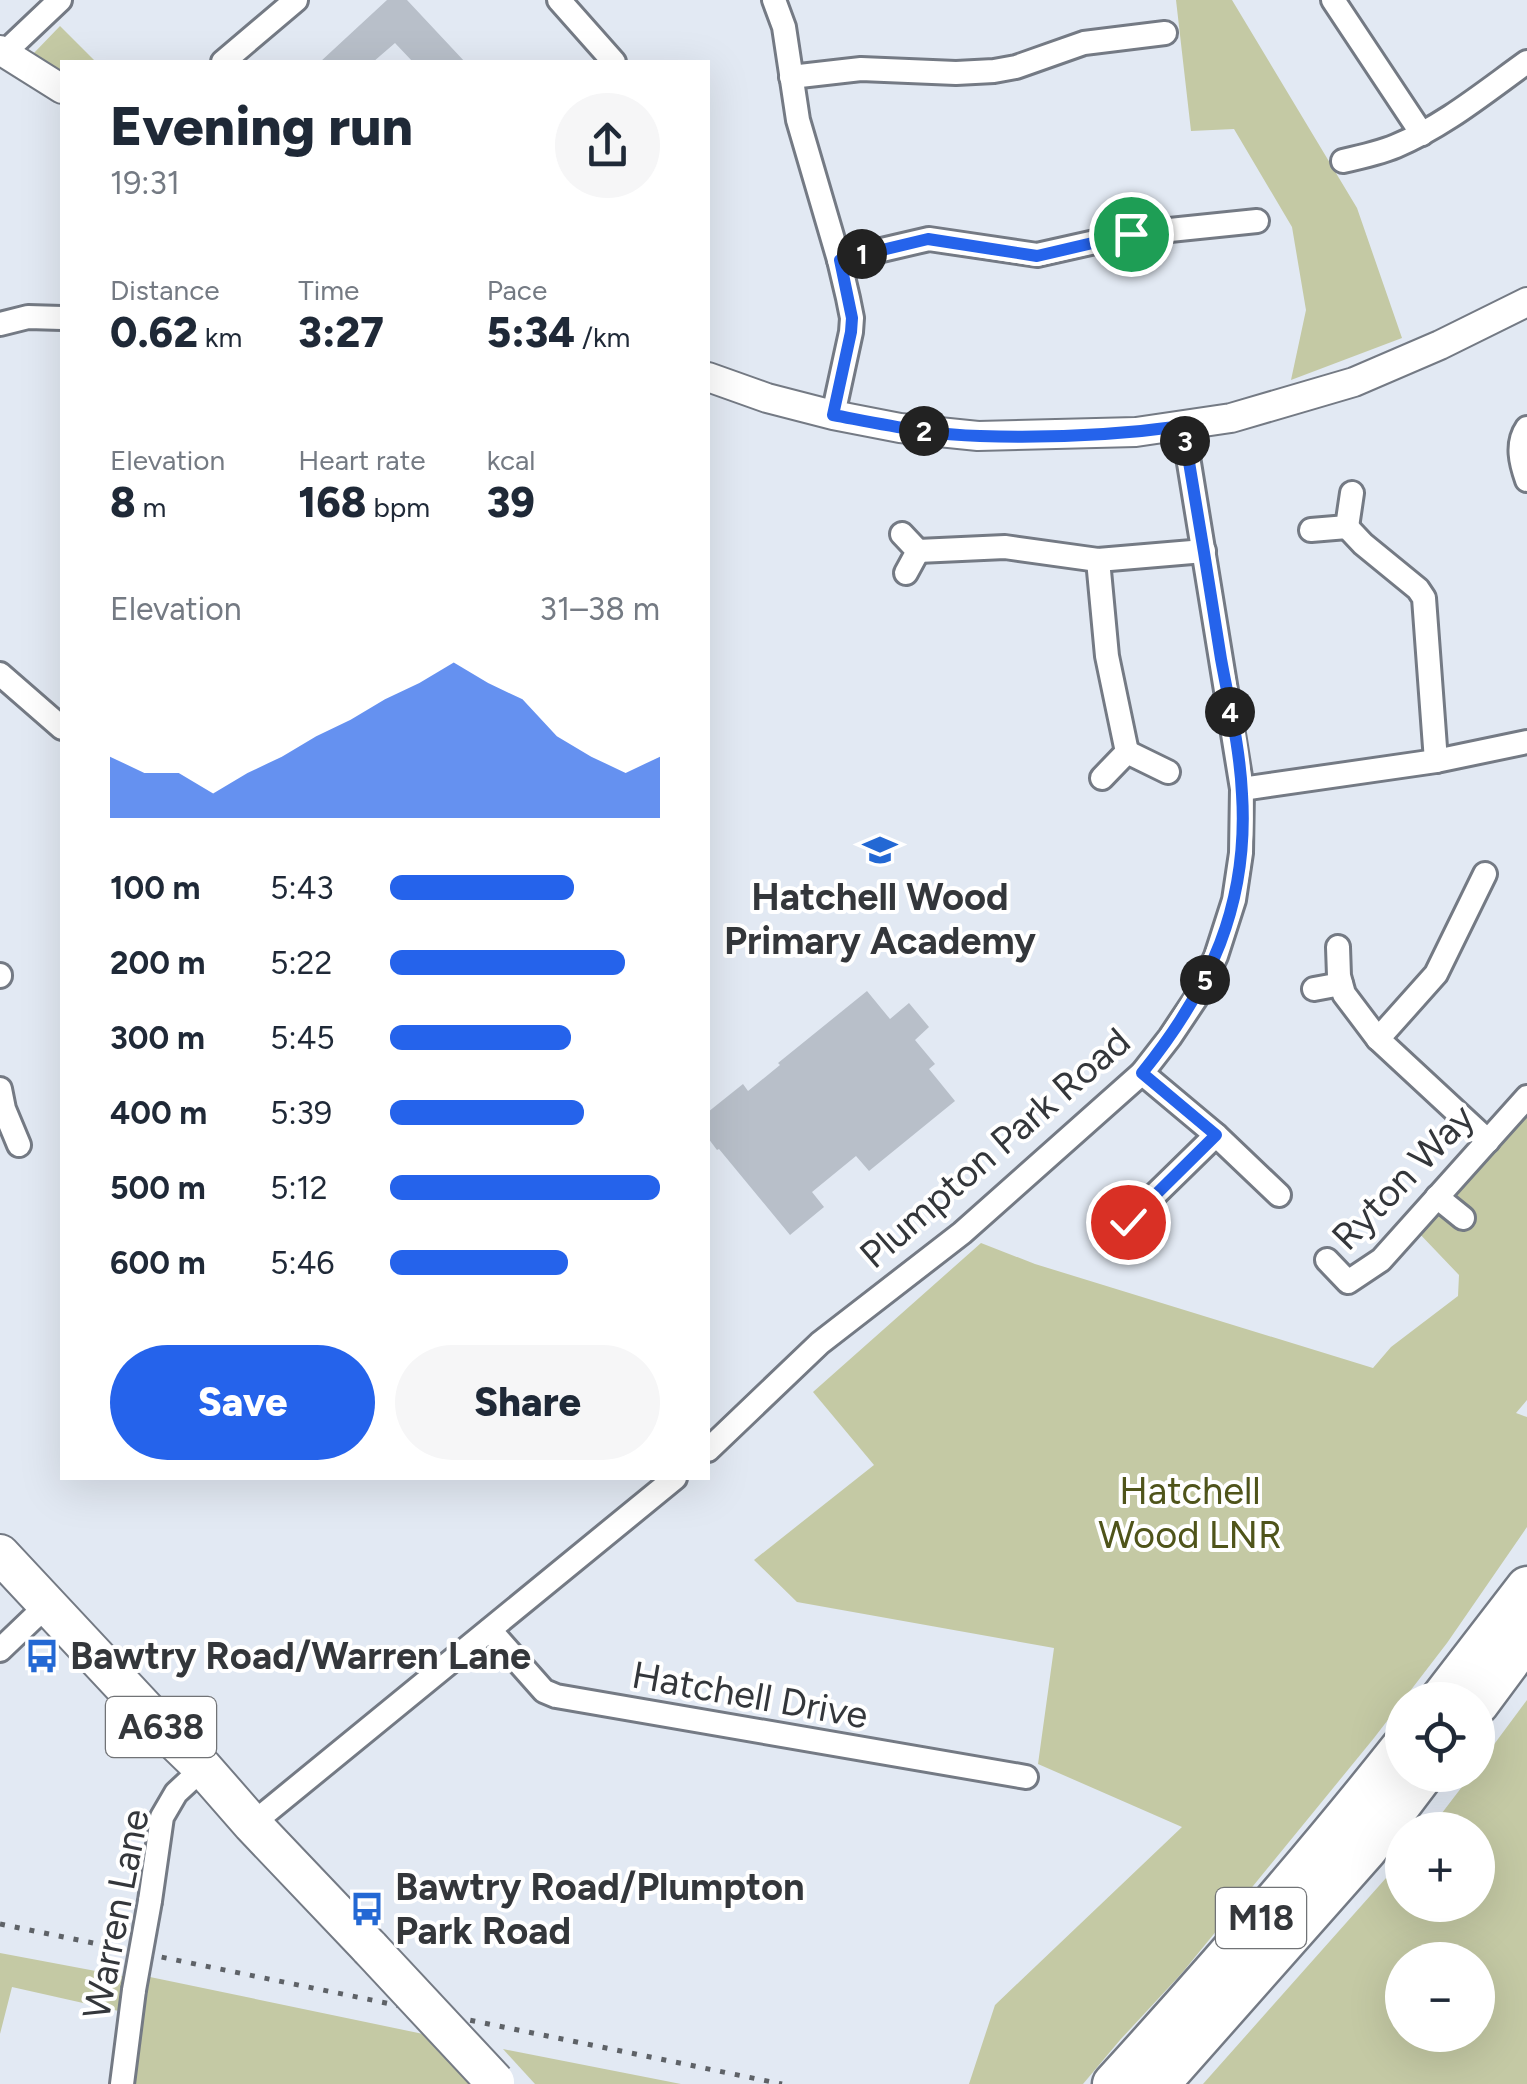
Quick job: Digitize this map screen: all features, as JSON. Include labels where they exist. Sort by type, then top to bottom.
[{"type":"highway","name":"A638","points":[[0,1554],[496,2083]]},
{"type":"highway","points":[[1454,1682],[1527,1587]]},
{"type":"highway","points":[[1494,1682],[1527,1638]]},
{"type":"highway","name":"M18","points":[[1113,2084],[1212,1975],[1385,1768]]},
{"type":"highway","name":"M18","points":[[1160,2084],[1368,1848],[1411,1792]]},
{"type":"street","points":[[60,0],[2,51],[60,88]]},
{"type":"street","points":[[224,60],[296,0]]},
{"type":"street","points":[[558,0],[612,60]]},
{"type":"street","points":[[774,0],[784,27],[798,120],[840,260],[852,318],[833,415]]},
{"type":"street","points":[[1332,0],[1422,134]]},
{"type":"street","points":[[791,77],[874,69],[968,73],[994,70],[1016,67],[1084,43],[1166,33]]},
{"type":"street","points":[[1343,161],[1422,134],[1527,62]]},
{"type":"street","points":[[840,260],[928,239],[1037,256],[1131,234],[1257,221]]},
{"type":"street","points":[[710,379],[767,398],[900,428],[978,436],[1136,432],[1231,418],[1354,382],[1440,346],[1527,302]]},
{"type":"street","points":[[0,324],[28,317],[60,318]]},
{"type":"street","name":"Plumpton Park Road","points":[[710,1448],[820,1344],[979,1219],[1142,1073],[1198,995],[1216,956],[1234,900],[1241,853],[1242,790],[1183,426]]},
{"type":"street","points":[[1527,428],[1521,462],[1527,480]]},
{"type":"street","points":[[1347,528],[1352,493]]},
{"type":"street","points":[[1311,530],[1347,528]]},
{"type":"street","points":[[1347,528],[1424,598],[1436,761]]},
{"type":"street","points":[[906,573],[910,542],[1005,547],[1098,560],[1204,551]]},
{"type":"street","points":[[1098,560],[1106,656],[1127,752]]},
{"type":"street","points":[[3,682],[60,726]]},
{"type":"street","points":[[1242,790],[1436,761],[1527,742]]},
{"type":"street","points":[[1127,752],[1168,772]]},
{"type":"street","points":[[1102,778],[1127,752]]},
{"type":"street","points":[[1378,1039],[1436,974],[1485,874]]},
{"type":"street","points":[[1338,947],[1344,994],[1378,1039],[1488,1141]]},
{"type":"street","points":[[1314,989],[1341,984]]},
{"type":"street","points":[[1142,1073],[1216,1135],[1279,1196]]},
{"type":"street","points":[[0,1089],[16,1148]]},
{"type":"street","name":"Ryton Way","points":[[1327,1260],[1348,1282],[1381,1260],[1527,1097]]},
{"type":"street","points":[[1128,1222],[1216,1135]]},
{"type":"street","points":[[1437,1197],[1463,1218]]},
{"type":"street","points":[[252,1824],[673,1480]]},
{"type":"street","points":[[0,1650],[46,1606]]},
{"type":"street","name":"Hatchell Drive","points":[[490,1630],[544,1691],[556,1696],[1026,1778]]},
{"type":"street","name":"Warren Lane","points":[[122,2084],[162,1817],[176,1793],[203,1768]]},
{"type":"green space","points":[[1176,0],[1232,0],[1357,208],[1402,338],[1291,380],[1306,310],[1292,227],[1234,129],[1191,131]]},
{"type":"green space","points":[[60,26],[94,60],[60,60],[60,74],[33,54]]},
{"type":"green space","name":"Hatchell Wood LNR","points":[[1527,1097],[1527,1400],[1516,1413],[1527,1417],[1527,1527],[1417,1682],[1385,1682],[1385,1724],[1182,1973],[1083,2084],[969,2084],[995,2005],[1182,1827],[1038,1764],[1054,1648],[797,1602],[754,1560],[874,1465],[813,1392],[981,1243],[1035,1264],[1373,1368],[1391,1347],[1458,1296],[1459,1275],[1416,1230]]},
{"type":"green space","points":[[1527,1700],[1527,2084],[1203,2084],[1385,1879],[1385,1922],[1495,1922],[1495,1812],[1443,1812],[1458,1792],[1495,1792],[1495,1743]]},
{"type":"green space","points":[[0,1953],[149,1981],[150,1977],[428,2035],[462,2059],[471,2084],[127,2084],[141,2016],[12,1987],[0,2034]]},
{"type":"green space","points":[[503,2049],[681,2084],[535,2084]]},
{"type":"building","points":[[387,0],[407,0],[463,60],[411,60],[395,43],[375,60],[322,60]]},
{"type":"building","points":[[867,991],[890,1019],[909,1003],[929,1027],[915,1040],[935,1064],[929,1069],[955,1101],[869,1171],[856,1156],[812,1192],[824,1207],[790,1235],[710,1141],[710,1110],[743,1084],[748,1091]]},
{"type":"railway","points":[[0,1924],[782,2084]]},
{"type":"place","name":"Hatchell Wood Primary Academy","points":[[880,850]]},
{"type":"place","name":"Bawtry Road/Warren Lane","points":[[42,1656]]},
{"type":"place","name":"Bawtry Road/Plumpton Park Road","points":[[367,1909]]},
{"type":"route","points":[[1128,1222],[1216,1135],[1142,1073],[1198,995],[1216,956],[1234,900],[1241,853],[1242,790],[1183,426],[1136,432],[978,436],[900,428],[833,415],[852,318],[840,260],[928,239],[1037,256],[1131,234]]}]
